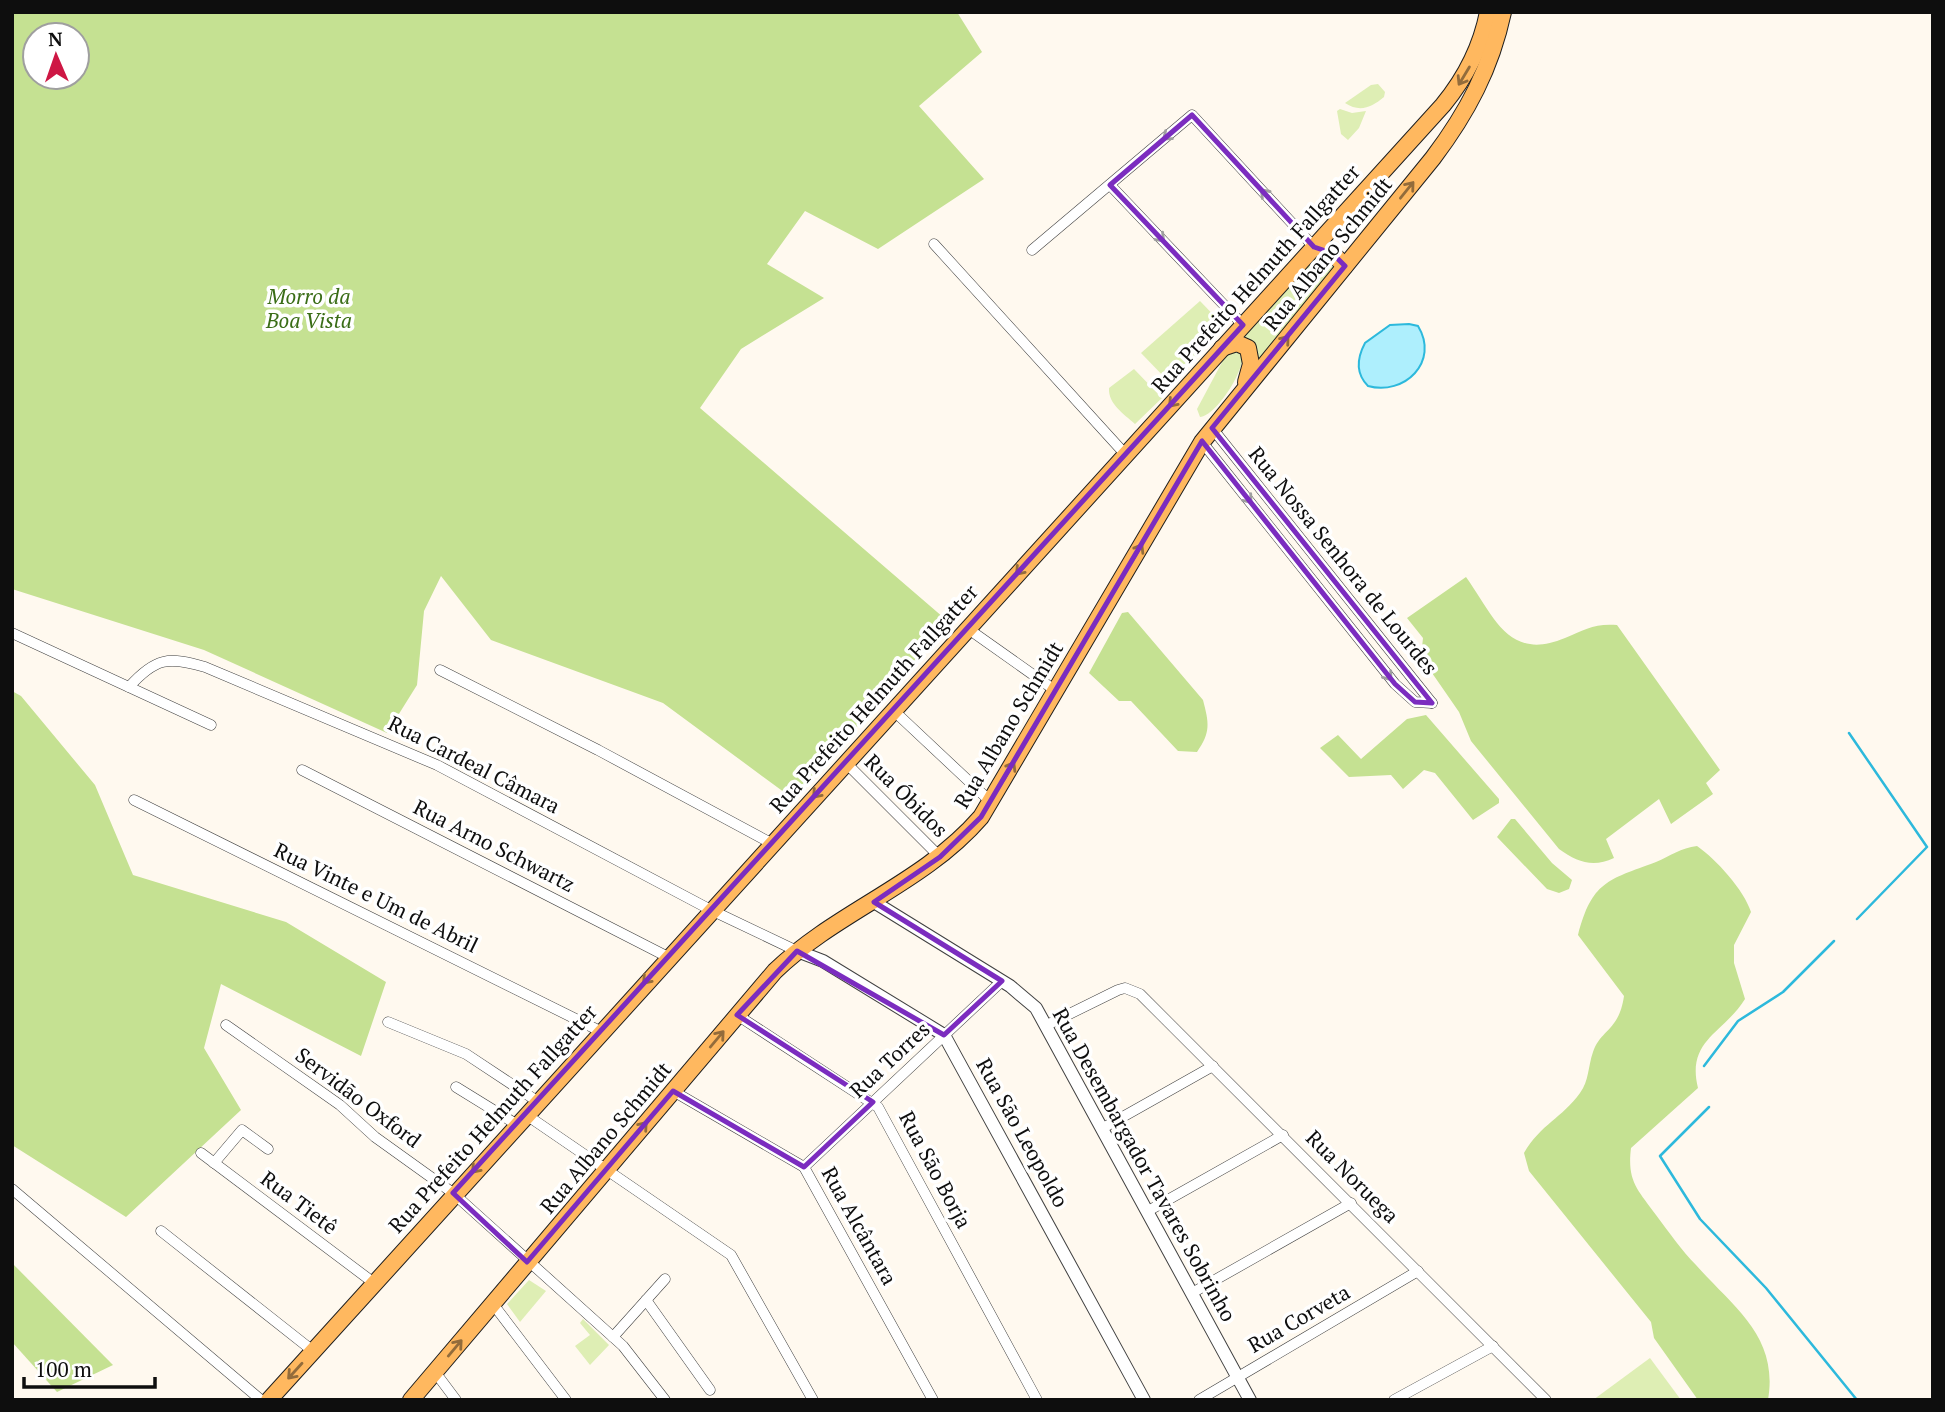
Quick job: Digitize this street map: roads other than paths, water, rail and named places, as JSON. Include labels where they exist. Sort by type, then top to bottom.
[{"type":"main road","name":"Rua Prefeito Helmuth Fallgatter","points":[[269,1400],[520,1119],[1454,92],[1477,52],[1488,12]]},
{"type":"main road","name":"Rua Albano Schmidt","points":[[411,1400],[775,971],[797,951],[940,857],[969,831],[990,802],[1202,442],[1461,119],[1491,60],[1503,12]]},
{"type":"main road","points":[[1314,247],[1332,253],[1345,267]]},
{"type":"main road","points":[[1222,348],[1237,343],[1245,345],[1250,353],[1251,370],[1239,397]]},
{"type":"street","points":[[1032,250],[1192,115],[1314,247]]},
{"type":"street","points":[[1110,185],[1243,325]]},
{"type":"street","points":[[934,244],[1125,454]]},
{"type":"street","name":"Rua Nossa Senhora de Lourdes","points":[[1202,442],[1407,696],[1415,702],[1433,703],[1212,428]]},
{"type":"street","points":[[1348,624],[1361,614]]},
{"type":"street","points":[[967,628],[1056,691]]},
{"type":"street","points":[[12,633],[211,725]]},
{"type":"street","name":"Rua Cardeal Câmara","points":[[129,687],[145,669],[163,661],[181,661],[205,667],[415,754],[711,910],[797,951]]},
{"type":"street","points":[[440,670],[588,744],[771,843]]},
{"type":"street","points":[[893,710],[990,802]]},
{"type":"street","name":"Rua Óbidos","points":[[845,762],[940,857]]},
{"type":"street","name":"Rua Arno Schwartz","points":[[302,770],[668,957]]},
{"type":"street","name":"Rua Vinte e Um de Abril","points":[[134,800],[600,1031]]},
{"type":"street","name":"Rua Desembargador Tavares Sobrinho","points":[[874,902],[1002,981],[1028,1000],[1047,1025],[1250,1400]]},
{"type":"street","name":"Rua São Leopoldo","points":[[797,951],[823,961],[944,1035],[1144,1400]]},
{"type":"street","name":"Rua Torres","points":[[804,1167],[1002,981]]},
{"type":"street","name":"Rua Noruega","points":[[1047,1025],[1125,988],[1140,995],[1546,1400]]},
{"type":"street","name":"Rua São Borja","points":[[737,1015],[873,1102],[884,1115],[1037,1400]]},
{"type":"street","points":[[388,1022],[466,1054],[537,1101]]},
{"type":"street","name":"Servidão Oxford","points":[[226,1025],[340,1105],[375,1137],[453,1194],[613,1337],[638,1362],[665,1400]]},
{"type":"street","points":[[1103,1128],[1213,1066]]},
{"type":"street","points":[[456,1087],[520,1119],[606,1170],[731,1255],[813,1400]]},
{"type":"street","name":"Rua Alcântara","points":[[673,1091],[804,1167],[933,1400]]},
{"type":"street","points":[[215,1163],[242,1130],[268,1149]]},
{"type":"street","points":[[1148,1212],[1283,1135]]},
{"type":"street","name":"Rua Tietê","points":[[201,1153],[374,1283]]},
{"type":"street","points":[[12,1189],[261,1400]]},
{"type":"street","points":[[1192,1293],[1351,1203]]},
{"type":"street","points":[[161,1231],[313,1351]]},
{"type":"street","name":"Rua Corveta","points":[[1199,1400],[1418,1271]]},
{"type":"street","points":[[613,1337],[665,1279]]},
{"type":"street","points":[[646,1300],[710,1390]]},
{"type":"street","points":[[493,1304],[566,1400]]},
{"type":"street","points":[[1394,1400],[1493,1346]]},
{"type":"street","points":[[435,1372],[456,1400]]},
{"type":"water","points":[[1390,325],[1418,326],[1424,339],[1425,352],[1415,373],[1394,386],[1368,386],[1359,371],[1360,354],[1365,343]]},
{"type":"waterway","points":[[1849,733],[1927,847],[1857,919]]},
{"type":"waterway","points":[[1704,1066],[1738,1021],[1783,992],[1834,941]]},
{"type":"waterway","points":[[1709,1107],[1660,1156],[1700,1219],[1766,1288],[1857,1400]]},
{"type":"park label","name":"Morro da Boa Vista","points":[[309,309]]}]
